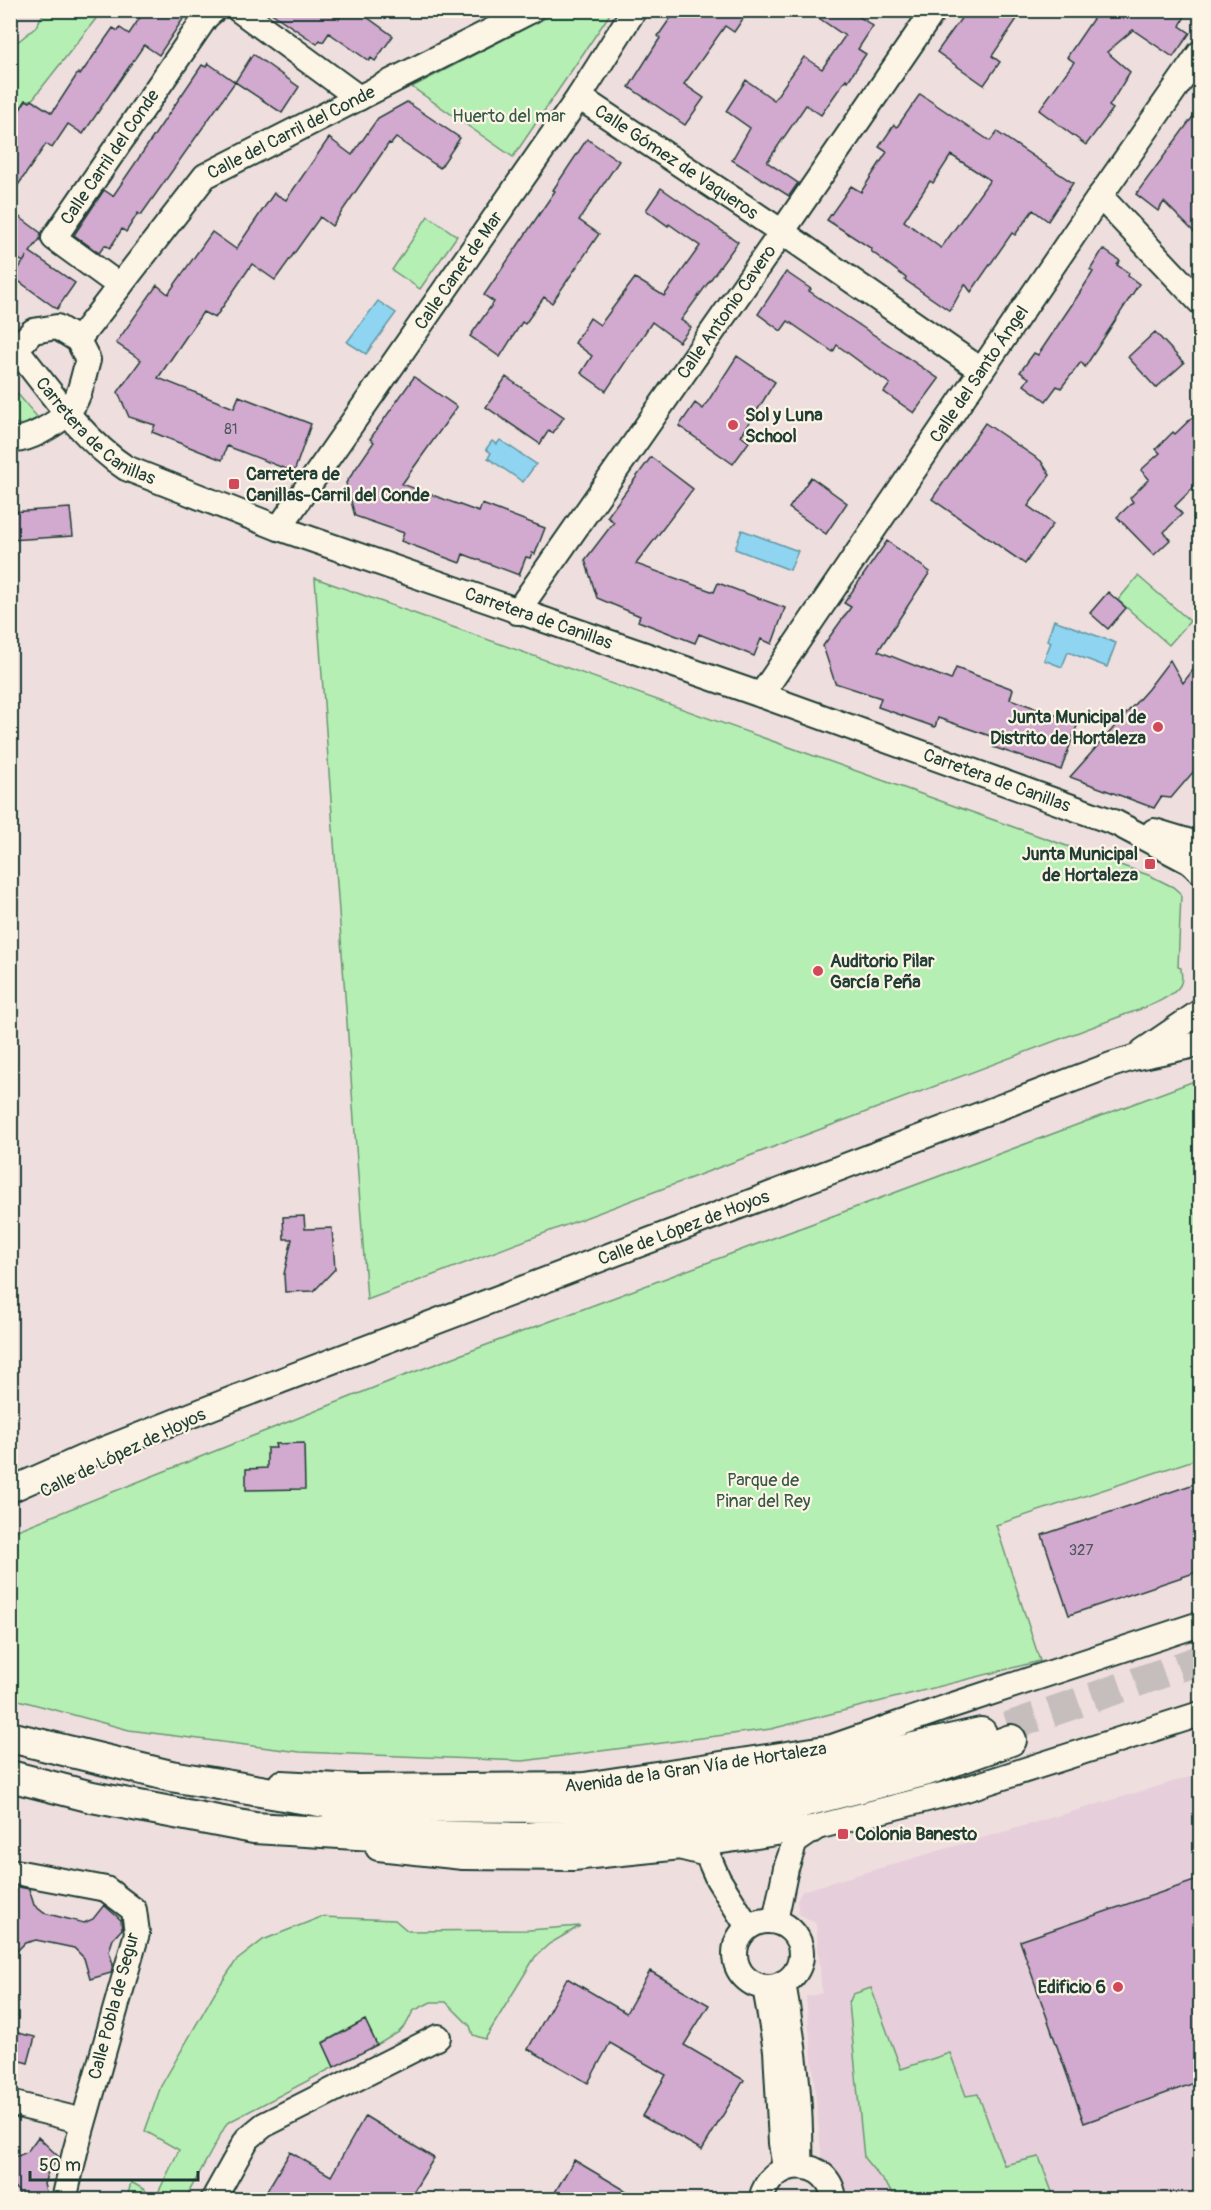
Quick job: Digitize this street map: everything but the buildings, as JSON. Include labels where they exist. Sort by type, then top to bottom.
[{"type":"main road","name":"Avenida de la Gran Vía de Hortaleza","points":[[10,1737],[171,1776],[349,1806],[575,1807],[735,1788],[1009,1734],[924,1771],[775,1809],[666,1826],[526,1838],[391,1836],[254,1828],[92,1797],[10,1776]]},
{"type":"street","name":"Calle Carril del Conde","points":[[120,286],[54,238],[206,17],[214,10]]},
{"type":"street","points":[[239,10],[359,98]]},
{"type":"street","name":"Calle del Carril del Conde","points":[[78,340],[205,176],[532,10]]},
{"type":"street","name":"Calle Canet de Mar","points":[[279,528],[579,97],[634,10]]},
{"type":"street","name":"Calle Antonio Cavero","points":[[517,612],[783,232],[934,10]]},
{"type":"street","name":"Calle del Santo Ángel","points":[[761,695],[981,370],[1200,53]]},
{"type":"street","name":"Calle Gómez de Vaqueros","points":[[579,97],[783,232],[981,370]]},
{"type":"street","points":[[1100,196],[1200,302]]},
{"type":"street","points":[[10,440],[16,442],[34,435],[68,412],[80,390],[88,360],[78,340],[57,327],[33,331],[12,348]]},
{"type":"street","name":"Carretera de Canillas","points":[[12,348],[103,452],[126,468],[279,528],[761,695],[1116,823],[1191,862],[1200,871]]},
{"type":"street","name":"Carretera de Canillas","points":[[1116,823],[1165,833],[1200,845]]},
{"type":"street","name":"Calle de López de Hoyos","points":[[1133,1058],[1200,1012]]},
{"type":"street","name":"Calle de López de Hoyos","points":[[10,1490],[82,1458],[235,1398],[1133,1058],[1200,1044]]},
{"type":"street","name":"Calle de López de Hoyos","points":[[10,1508],[235,1398]]},
{"type":"street","name":"Avenida de la Gran Vía de Hortaleza","points":[[171,1776],[357,1787],[584,1785],[832,1747],[953,1704],[1200,1624]]},
{"type":"street","name":"Avenida de la Gran Vía de Hortaleza","points":[[254,1828],[356,1846],[463,1857],[573,1858],[681,1847],[817,1827],[966,1789],[1200,1714]]},
{"type":"street","name":"Avenida de la Gran Vía de Hortaleza","points":[[775,1921],[786,1868],[795,1842],[817,1827]]},
{"type":"street","name":"Avenida de la Gran Vía de Hortaleza","points":[[681,1847],[707,1854],[718,1879],[748,1927]]},
{"type":"street","name":"Calle Pobla de Segur","points":[[10,1871],[106,1889],[134,1910],[136,1933],[83,2121],[64,2199]]},
{"type":"street","points":[[766,1920],[775,1921],[791,1930],[797,1937],[801,1951],[799,1966],[793,1976],[774,1985],[754,1984],[738,1968],[735,1946],[740,1935],[748,1927],[766,1920]]},
{"type":"street","points":[[774,1985],[781,2143],[793,2167]]},
{"type":"street","points":[[213,2199],[247,2139],[264,2125],[438,2037]]},
{"type":"street","points":[[10,2103],[83,2121]]},
{"type":"street","points":[[761,2199],[768,2180],[793,2167],[812,2169],[822,2175],[829,2183],[834,2199]]},
{"type":"shaded area","points":[[1200,1774],[1200,2199],[842,2199],[842,2189],[822,2161],[806,1997],[822,1993],[816,1923],[799,1914],[797,1901],[802,1891]]},
{"type":"green space","points":[[45,11],[102,11],[32,100],[26,100],[11,121],[11,47],[35,28]]},
{"type":"green space","name":"Huerto del mar","points":[[559,11],[612,11],[513,157],[412,87]]},
{"type":"green space","points":[[428,216],[457,236],[420,289],[392,270]]},
{"type":"green space","points":[[10,386],[38,418],[24,425],[11,423]]},
{"type":"green space","points":[[1138,576],[1190,621],[1169,645],[1118,600]]},
{"type":"green space","points":[[315,578],[1151,876],[1173,887],[1181,894],[1178,967],[1181,968],[1181,983],[1172,994],[1147,1007],[367,1300]]},
{"type":"green space","name":"Parque de Pinar del Rey","points":[[1197,1080],[1200,1092],[1200,1458],[996,1525],[1040,1661],[771,1729],[523,1761],[300,1752],[129,1730],[11,1698],[10,1533],[398,1378]]},
{"type":"green space","points":[[321,1917],[395,1920],[408,1931],[529,1930],[580,1926],[549,1944],[535,1957],[485,2039],[473,2035],[470,2026],[446,2002],[431,2002],[413,2011],[399,2032],[377,2045],[365,2020],[323,2042],[334,2067],[227,2123],[185,2199],[155,2199],[179,2150],[145,2131],[161,2086],[215,1992],[236,1961],[263,1940]]},
{"type":"green space","points":[[871,1988],[901,2069],[950,2053],[966,2096],[978,2094],[1004,2165],[1039,2157],[1052,2192],[1057,2197],[1073,2192],[1080,2199],[898,2199],[864,2158],[849,2003],[853,1994]]},
{"type":"green space","points":[[131,2182],[145,2190],[152,2199],[127,2199]]},
{"type":"water","points":[[378,301],[396,313],[366,354],[347,342]]},
{"type":"water","points":[[500,440],[536,464],[523,482],[488,458],[491,453],[486,449],[492,441],[497,444]]},
{"type":"water","points":[[742,530],[798,551],[790,570],[735,549]]},
{"type":"water","points":[[1054,620],[1116,643],[1107,667],[1068,652],[1062,667],[1044,660],[1051,642],[1047,640]]},
{"type":"tunnel","points":[[1008,1727],[1200,1660]]},
{"type":"place","name":"Sol y Luna School","points":[[733,425]]},
{"type":"place","name":"Carretera de Canillas-Carril del Conde","points":[[234,484]]},
{"type":"place","name":"Junta Municipal de Distrito de Hortaleza","points":[[1158,727]]},
{"type":"place","name":"Junta Municipal de Hortaleza","points":[[1150,864]]},
{"type":"place","name":"Auditorio Pilar García Peña","points":[[818,971]]},
{"type":"place","name":"Colonia Banesto","points":[[843,1834]]},
{"type":"place","name":"Edificio 6","points":[[1118,1987]]}]
